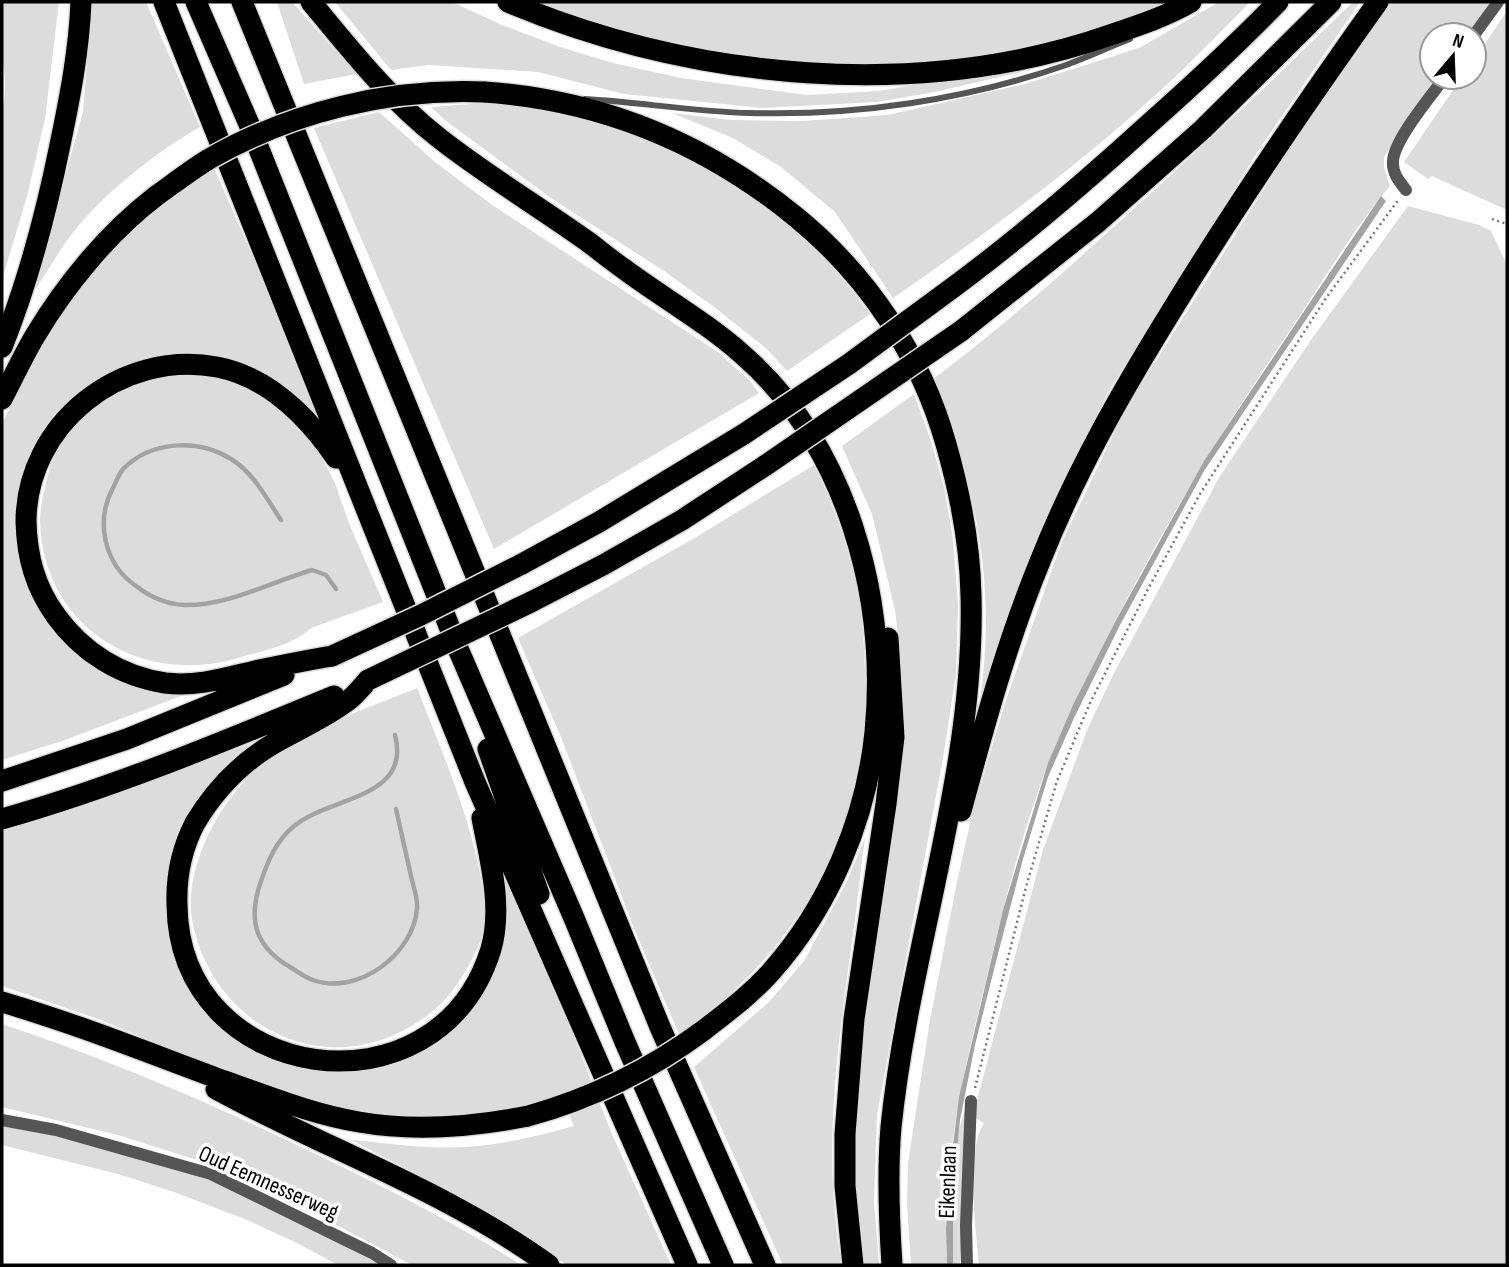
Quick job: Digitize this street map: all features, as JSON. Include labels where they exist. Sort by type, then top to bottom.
[{"type":"highway","points":[[2,347],[15,313],[51,188],[79,48],[81,2]]},
{"type":"highway","points":[[164,2],[475,782],[688,1265]]},
{"type":"highway","points":[[196,2],[249,124],[459,651],[723,1265]]},
{"type":"highway","points":[[242,2],[660,1027],[765,1265]]},
{"type":"highway","points":[[311,2],[372,74],[436,136],[511,191],[586,240],[650,276],[744,346],[806,414],[853,504],[880,585],[892,681],[894,737],[848,1079],[845,1186],[853,1265]]},
{"type":"highway","points":[[508,2],[558,23],[681,57],[776,70],[849,73],[926,71],[1037,56],[1087,43],[1184,6]]},
{"type":"highway","points":[[2,781],[127,739],[332,656],[421,615],[599,522],[744,434],[849,364],[998,256],[1070,197],[1198,80],[1278,2]]},
{"type":"highway","points":[[475,782],[494,881],[495,915],[491,947],[480,975],[449,1018],[424,1038],[396,1052],[370,1060],[326,1061],[290,1056],[255,1040],[209,1001],[187,962],[180,941],[176,883],[183,853],[194,825],[211,799],[244,764],[368,680],[531,602],[682,520],[961,331],[1117,205],[1203,129],[1331,2]]},
{"type":"highway","points":[[930,903],[960,816],[1002,665],[1021,611],[1055,524],[1091,449],[1115,404],[1226,223],[1377,2]]},
{"type":"highway","points":[[2,399],[35,336],[73,281],[121,226],[156,196],[208,160],[255,136],[315,114],[362,102],[411,94],[484,92],[554,100],[628,119],[683,143],[732,169],[765,191],[842,259],[872,295],[904,345],[922,378],[940,423],[951,462],[967,544],[971,593],[971,639],[956,772],[909,1005],[891,1128],[889,1164],[892,1265]]},
{"type":"highway","points":[[2,1002],[60,1019],[281,1102],[360,1122],[409,1128],[443,1127],[488,1124],[528,1116],[583,1099],[618,1084],[677,1050],[744,999],[789,950],[825,893],[849,842],[872,753],[876,716],[876,657],[871,607],[862,559],[844,501],[824,458],[799,420],[745,356],[586,240]]},
{"type":"highway","points":[[332,656],[195,684],[166,683],[132,675],[85,650],[67,631],[38,588],[28,558],[26,505],[32,477],[44,447],[62,422],[83,401],[134,372],[192,364],[218,367],[242,375],[294,407],[318,432],[357,488]]},
{"type":"highway","points":[[459,651],[498,780],[601,1067]]},
{"type":"highway","points":[[2,819],[142,773],[347,695]]},
{"type":"highway","points":[[153,1054],[251,1108],[454,1207],[503,1234],[550,1265]]},
{"type":"street","points":[[1484,21],[1498,2]]},
{"type":"street","points":[[1406,190],[1396,178],[1392,163],[1395,147],[1434,91]]},
{"type":"street","name":"Eikenlaan","points":[[967,1265],[971,1101]]},
{"type":"street","name":"Oud Eemnesserweg","points":[[2,1120],[56,1130],[211,1174],[372,1253],[391,1265]]},
{"type":"lane","points":[[1144,33],[1184,6]]},
{"type":"lane","points":[[515,94],[751,113],[855,110],[921,101],[994,86],[1065,65],[1132,38]]},
{"type":"path","points":[[971,1101],[1026,887],[1057,781],[1090,703],[1200,494],[1326,298],[1406,190]]},
{"type":"path","points":[[1492,219],[1507,224]]},
{"type":"shaded area","points":[[2,2],[59,2],[45,119],[27,196],[2,280],[2,109],[5,88],[1,40]]},
{"type":"shaded area","points":[[92,2],[146,2],[200,127],[145,163],[109,194],[78,226],[33,292],[83,112]]},
{"type":"shaded area","points":[[277,2],[292,2],[357,74],[304,84]]},
{"type":"shaded area","points":[[335,2],[452,2],[560,47],[613,63],[681,78],[807,95],[879,91],[1020,66],[1021,72],[935,92],[876,102],[763,108],[624,94],[538,72],[428,65],[391,70]]},
{"type":"shaded area","points":[[516,2],[1178,2],[1145,17],[987,58],[830,68],[682,51]]},
{"type":"shaded area","points":[[1219,2],[1250,2],[1175,77],[1108,137],[1002,220],[893,298],[835,212],[781,167],[733,138],[672,113],[731,120],[802,121],[888,115],[1025,84],[1141,47]]},
{"type":"shaded area","points":[[1353,2],[1360,2],[1258,151],[1107,394],[1075,459],[975,727],[986,637],[981,550],[963,464],[933,379],[1081,257]]},
{"type":"shaded area","points":[[1388,2],[1490,2],[1477,21],[1418,21],[1418,91],[1429,91],[1384,157],[1390,186],[1337,258],[1193,481],[1128,597],[1063,728],[1021,844],[968,1057],[950,1160],[947,1265],[911,1265],[907,1203],[908,1163],[930,1020],[973,810],[1005,703],[1061,544],[1125,410],[1308,119]]},
{"type":"shaded area","points":[[1507,11],[1507,210],[1432,176],[1428,179],[1404,162],[1452,91],[1488,91],[1488,39]]},
{"type":"shaded area","points":[[486,103],[529,105],[574,115],[644,138],[706,166],[746,189],[794,227],[834,269],[870,314],[787,371],[767,349],[714,307],[667,273],[551,198],[431,107]]},
{"type":"shaded area","points":[[379,112],[435,162],[492,205],[718,352],[750,381],[759,393],[494,549],[314,128]]},
{"type":"shaded area","points":[[214,168],[279,316],[322,426],[240,367],[108,375],[76,396],[57,413],[41,434],[26,464],[19,495],[17,530],[85,658],[213,684],[62,741],[2,760],[2,423],[49,333],[93,269],[129,228],[189,182]]},
{"type":"shaded area","points":[[1381,196],[1386,201],[1204,471],[1120,625],[1048,777],[1023,859],[975,1045],[960,1120],[953,1190],[953,1265],[947,1265],[946,1229],[950,1169],[959,1097],[1003,910],[1048,763],[1073,705],[1115,622],[1204,461]]},
{"type":"shaded area","points":[[1408,206],[1479,225],[1491,231],[1507,265],[1507,1265],[979,1265],[973,1172],[978,1136],[984,1123],[977,1119],[975,1108],[1043,850],[1087,730],[1114,673],[1220,476],[1311,340]]},
{"type":"shaded area","points":[[175,374],[213,376],[251,390],[276,405],[314,442],[335,483],[348,521],[383,602],[311,628],[296,639],[277,647],[201,665],[166,664],[133,655],[103,640],[78,618],[58,590],[45,558],[40,520],[48,473],[55,453],[72,426],[97,404],[129,387]]},
{"type":"shaded area","points":[[914,394],[944,487],[953,539],[958,605],[956,674],[877,1115],[874,1201],[879,1265],[860,1265],[856,1239],[853,1107],[901,732],[900,653],[895,610],[872,514],[842,446]]},
{"type":"shaded area","points":[[814,465],[841,531],[852,565],[861,610],[870,713],[856,803],[823,882],[775,947],[723,1001],[679,1034],[635,931],[561,737],[518,638],[698,536]]},
{"type":"shaded area","points":[[417,688],[453,779],[475,849],[487,909],[484,930],[458,983],[426,1017],[394,1035],[360,1045],[326,1047],[294,1041],[265,1027],[239,1008],[218,982],[202,953],[192,919],[191,900],[198,861],[214,823],[225,806],[249,776],[267,761],[286,747],[328,724]]},
{"type":"shaded area","points":[[268,738],[236,764],[170,888],[171,935],[186,981],[206,1008],[321,1068],[374,1069],[426,1047],[501,943],[507,919],[500,858],[524,907],[611,1132],[671,1265],[567,1265],[496,1219],[351,1140],[446,1148],[520,1140],[574,1126],[561,1096],[523,1107],[444,1117],[362,1113],[323,1106],[213,1067],[101,1020],[2,986],[2,830]]},
{"type":"shaded area","points":[[865,838],[834,1099],[833,1182],[842,1265],[783,1265],[694,1067],[769,1002],[804,961],[847,881]]},
{"type":"shaded area","points":[[2,1024],[116,1065],[191,1096],[357,1174],[468,1233],[521,1265],[412,1265],[293,1202],[200,1161],[118,1135],[2,1107]]},
{"type":"shaded area","points":[[968,1104],[960,1265],[953,1265],[954,1160],[957,1139]]},
{"type":"shaded area","points":[[2,1126],[57,1136],[176,1168],[212,1181],[302,1222],[380,1265],[338,1265],[247,1220],[174,1192],[118,1174],[2,1145]]},
{"type":"waterway","points":[[281,520],[259,486],[239,464],[218,452],[204,448],[175,446],[147,453],[123,469],[108,501],[104,528],[110,554],[125,577],[147,593],[171,603],[184,605],[217,602],[312,570],[326,575],[336,589]]},
{"type":"waterway","points":[[395,735],[397,756],[391,772],[379,785],[308,817],[293,827],[273,852],[257,894],[255,907],[258,933],[271,953],[304,976],[330,983],[348,982],[365,976],[395,955],[414,925],[417,908],[396,809]]}]
